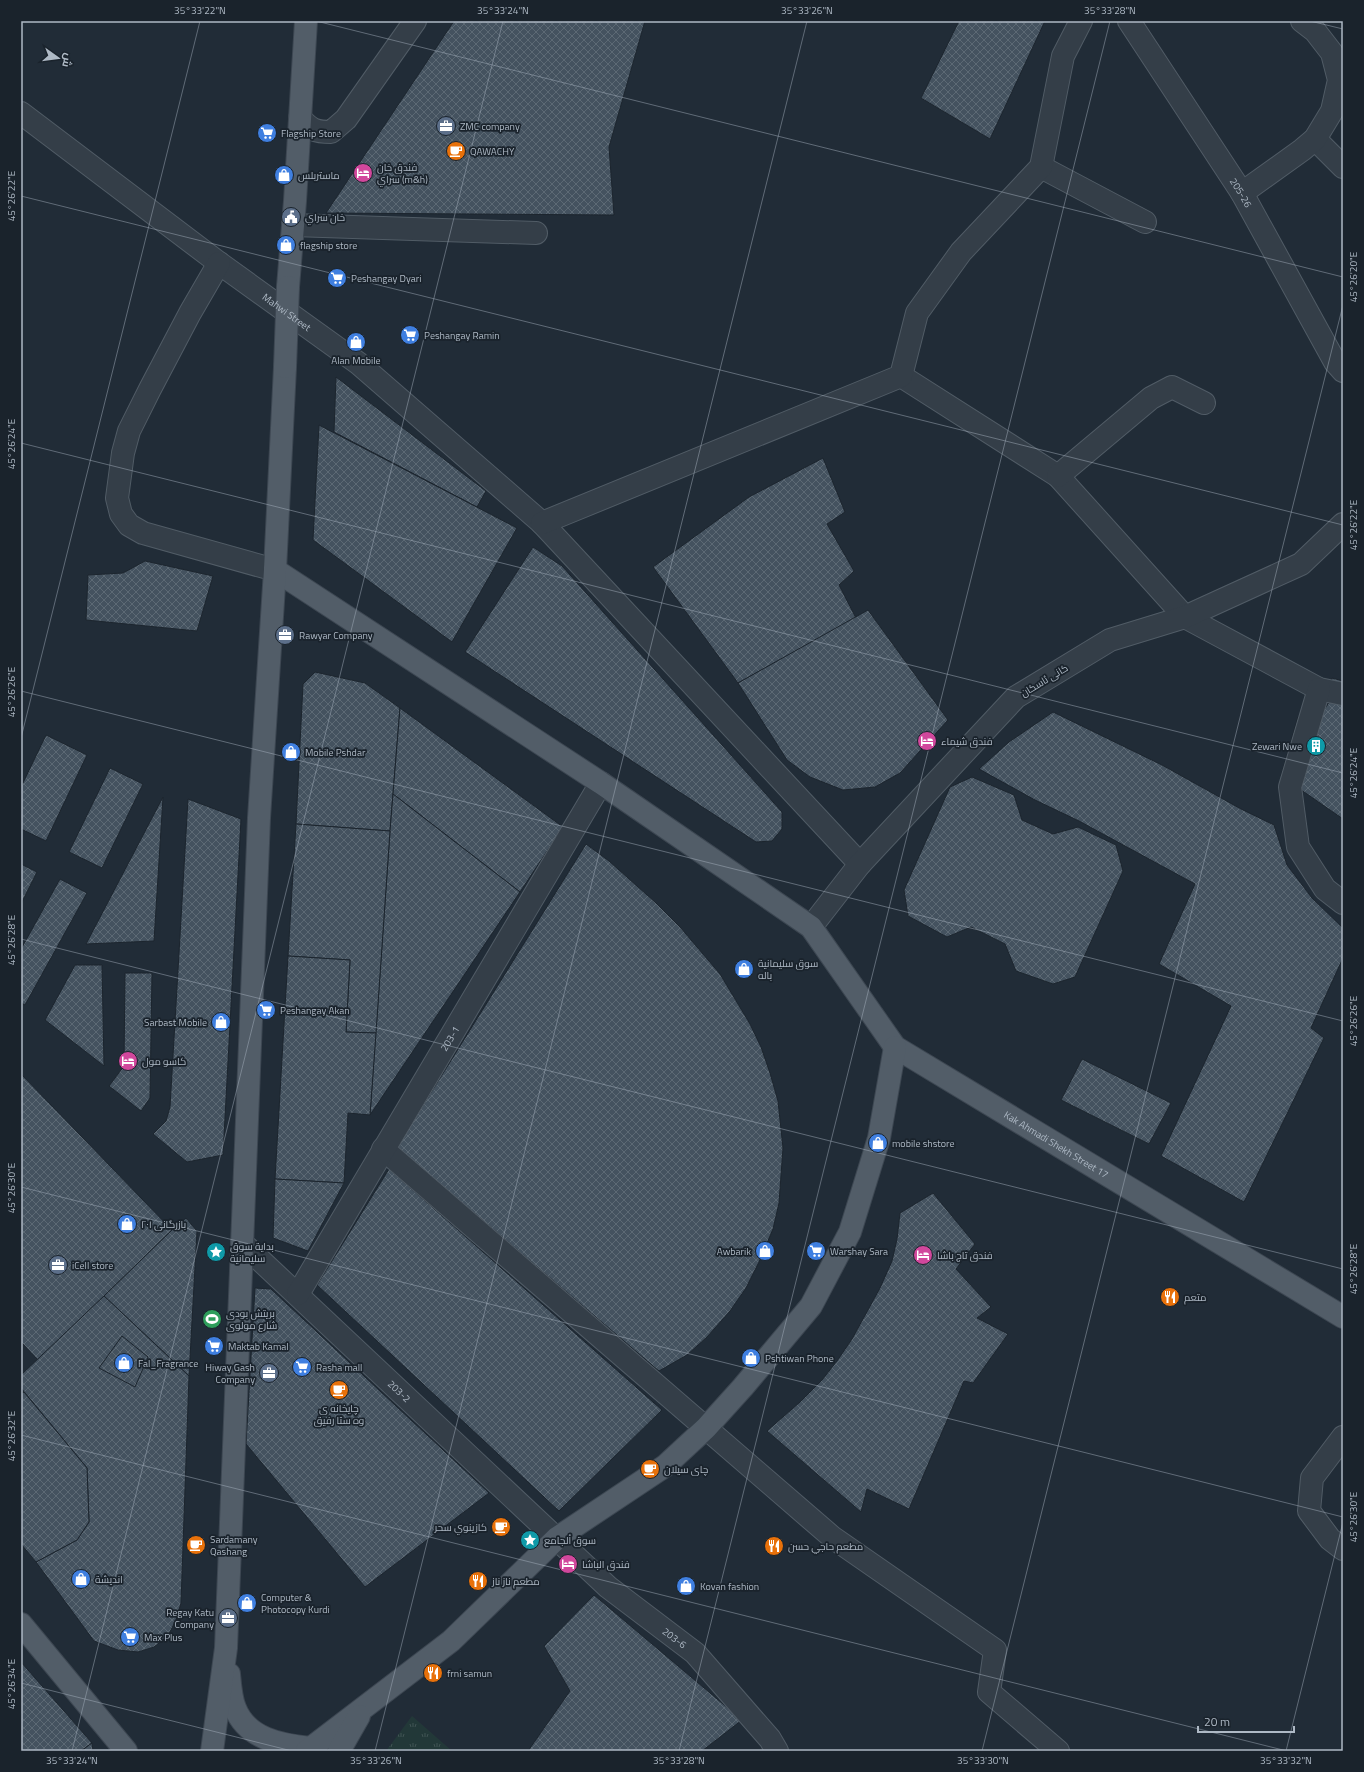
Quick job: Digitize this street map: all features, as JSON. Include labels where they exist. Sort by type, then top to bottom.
[{"type":"main road","points":[[212,1751],[226,1648],[259,818],[275,570],[288,287],[306,21]]},
{"type":"main road","points":[[275,570],[601,783],[811,927]]},
{"type":"main road","name":"Kak Ahmadi Shekh Street 17","points":[[811,927],[895,1047],[1343,1317]]},
{"type":"main road","points":[[226,1648],[235,1708],[248,1728],[264,1738],[309,1750],[451,1641],[557,1538],[666,1466],[706,1428],[743,1387],[811,1306],[850,1232],[879,1138],[895,1047]]},
{"type":"main road","points":[[21,1624],[126,1751]]},
{"type":"main road","points":[[339,1751],[362,1710]]},
{"type":"street","points":[[300,118],[310,128],[319,132],[331,132],[346,119],[415,21]]},
{"type":"street","points":[[900,376],[917,313],[961,252],[1041,166],[1063,56],[1081,21]]},
{"type":"street","name":"205-26","points":[[1129,21],[1242,193],[1335,362],[1343,371]]},
{"type":"street","points":[[1242,193],[1315,139],[1332,112],[1339,80],[1332,53],[1315,32],[1302,21]]},
{"type":"street","name":"Mahwi Street","points":[[21,113],[219,263],[358,363],[542,523],[860,864]]},
{"type":"street","points":[[1315,139],[1343,167]]},
{"type":"street","points":[[1041,166],[1145,222]]},
{"type":"street","points":[[293,225],[536,233]]},
{"type":"street","points":[[219,263],[190,313],[129,431],[123,453],[117,498],[121,514],[129,525],[143,533],[275,570]]},
{"type":"street","points":[[900,376],[1058,476],[1185,617],[1319,689],[1343,694]]},
{"type":"street","points":[[542,523],[900,376]]},
{"type":"street","points":[[1058,476],[1151,398],[1172,387],[1204,403]]},
{"type":"street","name":"کانی ئاسکان","points":[[811,927],[860,864],[1016,696],[1110,640],[1185,617],[1301,564],[1343,524]]},
{"type":"street","points":[[1319,689],[1290,787],[1298,847],[1325,889],[1343,903]]},
{"type":"street","name":"203-1","points":[[298,1294],[601,783]]},
{"type":"street","points":[[383,1149],[832,1537],[995,1650],[989,1692],[1058,1751]]},
{"type":"street","name":"203-2","points":[[242,1243],[557,1538]]},
{"type":"street","points":[[1343,1437],[1312,1478],[1309,1511],[1330,1539],[1343,1549]]},
{"type":"street","name":"203-6","points":[[557,1538],[608,1587],[695,1653],[770,1739],[777,1751]]},
{"type":"green space","points":[[412,1716],[452,1751],[386,1751]]},
{"type":"building","points":[[454,21],[645,21],[609,147],[614,215],[326,213]]},
{"type":"building","points":[[959,21],[1045,21],[990,139],[921,98]]},
{"type":"building","points":[[336,377],[486,491],[477,507],[334,432]]},
{"type":"building","points":[[319,425],[517,528],[452,642],[313,540]]},
{"type":"building","points":[[823,458],[845,512],[827,524],[854,571],[839,585],[856,618],[738,683],[653,567],[749,497]]},
{"type":"building","points":[[533,547],[562,566],[782,812],[782,829],[772,841],[756,842],[465,652]]},
{"type":"building","points":[[145,561],[213,576],[197,631],[86,620],[88,575],[123,573]]},
{"type":"building","points":[[868,610],[948,720],[900,773],[875,787],[843,790],[810,777],[787,760],[738,683]]},
{"type":"building","points":[[315,672],[365,683],[400,708],[390,831],[296,824],[303,684]]},
{"type":"building","name":"Zewari Nwe","points":[[1332,678],[1343,681],[1343,819],[1281,776],[1298,717],[1308,717],[1322,713],[1330,701],[1329,690]]},
{"type":"building","points":[[400,708],[563,827],[520,892],[393,794]]},
{"type":"building","points":[[1053,712],[1162,765],[1241,809],[1274,825],[1287,865],[1312,898],[1343,928],[1343,958],[1311,1028],[1324,1038],[1244,1202],[1161,1156],[1231,1006],[1159,964],[1195,884],[979,769],[1009,742]]},
{"type":"building","points":[[46,735],[87,755],[46,841],[21,829],[21,787]]},
{"type":"building","points":[[110,768],[143,784],[102,868],[69,852]]},
{"type":"building","points":[[972,777],[1014,795],[1022,820],[1053,834],[1078,827],[1116,845],[1123,871],[1075,977],[1053,984],[1016,971],[1005,944],[971,927],[947,937],[908,916],[904,890],[950,787]]},
{"type":"building","points":[[393,794],[520,892],[370,1115],[390,831]]},
{"type":"building","points":[[163,797],[154,941],[86,944]]},
{"type":"building","points":[[188,799],[241,819],[223,1155],[187,1162],[153,1134],[166,1121],[170,1107]]},
{"type":"building","points":[[296,824],[390,831],[376,1033],[346,1032],[350,960],[288,956]]},
{"type":"building","points":[[586,844],[609,861],[656,903],[680,927],[720,974],[750,1024],[761,1047],[778,1101],[783,1148],[779,1203],[773,1229],[759,1262],[746,1288],[730,1311],[707,1337],[687,1355],[659,1371],[397,1147]]},
{"type":"building","points":[[21,864],[37,872],[21,904]]},
{"type":"building","points":[[60,879],[87,893],[25,1005],[21,1003],[21,949]]},
{"type":"building","points":[[288,956],[350,960],[346,1032],[376,1033],[370,1115],[348,1113],[344,1183],[275,1179]]},
{"type":"building","points":[[75,965],[102,965],[104,1066],[45,1020]]},
{"type":"building","points":[[125,973],[152,973],[150,1098],[141,1111],[109,1086],[124,1066]]},
{"type":"building","points":[[1082,1059],[1171,1103],[1149,1144],[1061,1100]]},
{"type":"building","points":[[21,1074],[172,1230],[38,1360],[21,1342]]},
{"type":"building","points":[[389,1169],[662,1410],[559,1511],[317,1285]]},
{"type":"building","points":[[275,1179],[344,1183],[308,1251],[273,1238]]},
{"type":"building","points":[[933,1193],[975,1244],[956,1269],[991,1307],[977,1318],[1008,1334],[973,1383],[964,1381],[909,1509],[867,1489],[861,1512],[767,1431],[822,1380],[837,1361],[852,1339],[880,1288],[892,1261],[897,1239],[900,1213]]},
{"type":"building","points":[[186,1218],[197,1231],[189,1376],[104,1296]]},
{"type":"building","name":"Rasha mall","points":[[255,1288],[271,1289],[489,1493],[365,1587],[246,1444]]},
{"type":"building","points":[[104,1296],[189,1376],[181,1603],[176,1620],[168,1636],[154,1647],[138,1652],[118,1650],[94,1641],[36,1562],[77,1540],[89,1522],[87,1468],[21,1388],[21,1375]]},
{"type":"building","name":"Fal_Fragrance","points":[[122,1336],[148,1357],[135,1387],[99,1368]]},
{"type":"building","points":[[24,1392],[87,1468],[89,1522],[77,1540],[36,1562],[21,1544],[21,1394]]},
{"type":"building","points":[[594,1595],[742,1720],[702,1751],[528,1751],[570,1691],[544,1646]]},
{"type":"building","points":[[21,1662],[92,1743],[81,1751],[21,1751]]},
{"type":"building","points":[[92,1743],[93,1751],[81,1751]]},
{"type":"place","name":"ZMC company","points":[[446,126]]},
{"type":"place","name":"Flagship Store","points":[[267,133]]},
{"type":"place","name":"QAWACHY","points":[[456,151]]},
{"type":"place","name":"فندق خان سراي (m&h)","points":[[363,173]]},
{"type":"place","name":"ماستربلس","points":[[284,175]]},
{"type":"place","name":"خان سراي","points":[[291,217]]},
{"type":"place","name":"flagship store","points":[[286,245]]},
{"type":"place","name":"Peshangay Dyari","points":[[337,278]]},
{"type":"place","name":"Peshangay Ramin","points":[[410,335]]},
{"type":"place","name":"Alan Mobile","points":[[356,342]]},
{"type":"place","name":"Rawyar Company","points":[[285,635]]},
{"type":"place","name":"فندق شيماء","points":[[927,741]]},
{"type":"place","name":"Zewari Nwe","points":[[1316,746]]},
{"type":"place","name":"Mobile Pshdar","points":[[291,752]]},
{"type":"place","name":"سوق سليمانية باله","points":[[744,969]]},
{"type":"place","name":"Peshangay Akan","points":[[266,1010]]},
{"type":"place","name":"Sarbast Mobile","points":[[221,1022]]},
{"type":"place","name":"كاسو مول","points":[[128,1061]]},
{"type":"place","name":"mobile shstore","points":[[878,1143]]},
{"type":"place","name":"بازرگانی ٢٠١","points":[[127,1224]]},
{"type":"place","name":"Awbarik","points":[[765,1251]]},
{"type":"place","name":"Warshay Sara","points":[[816,1251]]},
{"type":"place","name":"بداية سوق سليمانية","points":[[216,1252]]},
{"type":"place","name":"فندق تاج باشا","points":[[923,1255]]},
{"type":"place","name":"iCell store","points":[[58,1265]]},
{"type":"place","name":"متعم","points":[[1170,1297]]},
{"type":"place","name":"بريتش بودى شارع مولوى","points":[[212,1319]]},
{"type":"place","name":"Maktab Kamal","points":[[214,1346]]},
{"type":"place","name":"Pshtiwan Phone","points":[[751,1358]]},
{"type":"place","name":"Fal_Fragrance","points":[[124,1363]]},
{"type":"place","name":"Rasha mall","points":[[302,1367]]},
{"type":"place","name":"Hiway Gash Company","points":[[269,1373]]},
{"type":"place","name":"چايخانه ى وه ستا رفيق","points":[[339,1390]]},
{"type":"place","name":"چای سیلان","points":[[650,1469]]},
{"type":"place","name":"كازينوي سحر","points":[[501,1527]]},
{"type":"place","name":"سوق ألجامع","points":[[530,1540]]},
{"type":"place","name":"Sardamany Qashang","points":[[196,1545]]},
{"type":"place","name":"مطعم حاجي حسن","points":[[774,1546]]},
{"type":"place","name":"فندق الباشا","points":[[568,1564]]},
{"type":"place","name":"انديشة","points":[[81,1579]]},
{"type":"place","name":"مطعم ناز ناز","points":[[478,1581]]},
{"type":"place","name":"Kovan fashion","points":[[686,1586]]},
{"type":"place","name":"Computer & Photocopy Kurdi","points":[[247,1603]]},
{"type":"place","name":"Regay Katu Company","points":[[228,1618]]},
{"type":"place","name":"Max Plus","points":[[130,1637]]},
{"type":"place","name":"frni samun","points":[[433,1673]]}]
